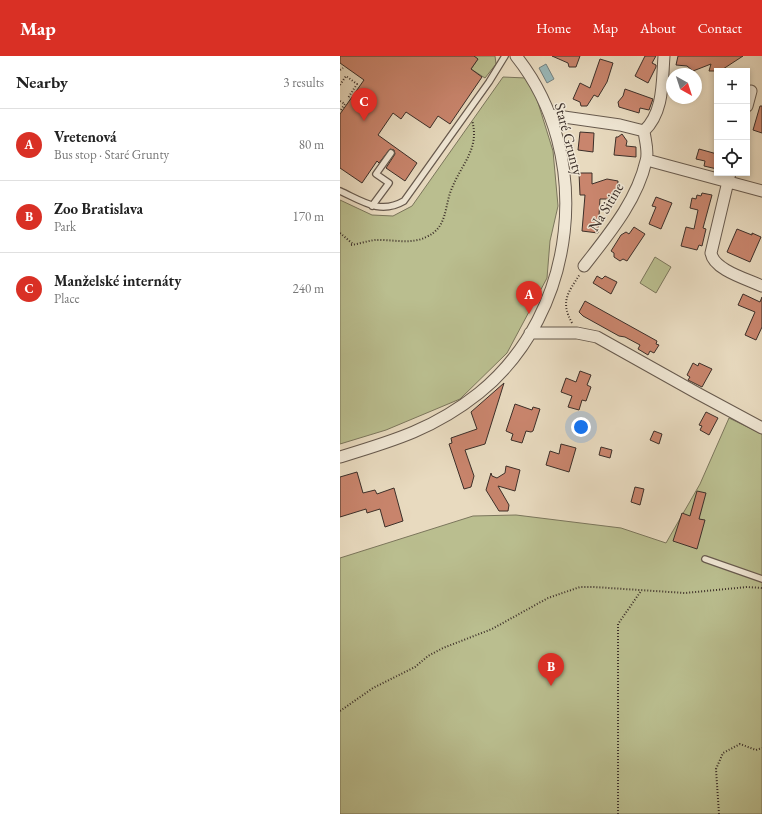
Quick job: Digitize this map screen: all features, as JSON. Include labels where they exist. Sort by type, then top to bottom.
[{"type":"street","name":"Staré Grunty","points":[[340,457],[411,434],[445,417],[480,392],[514,357],[530,333],[548,297],[556,275],[563,246],[567,217],[566,178],[550,115],[537,87],[516,56]]},
{"type":"street","points":[[550,115],[620,125],[644,131],[651,125],[658,111],[664,56]]},
{"type":"street","points":[[748,104],[751,91]]},
{"type":"street","name":"Na Sitine","points":[[584,266],[626,210],[647,160],[644,131]]},
{"type":"street","points":[[647,160],[729,178],[762,191]]},
{"type":"street","points":[[729,178],[711,253],[712,258],[720,267],[762,286]]},
{"type":"street","points":[[530,333],[577,332],[597,337],[696,393],[762,428]]},
{"type":"lane","points":[[340,191],[372,206],[382,208],[390,207],[404,201],[500,66],[505,56]]},
{"type":"lane","points":[[372,206],[388,183],[376,174],[391,153]]},
{"type":"lane","points":[[705,559],[762,579]]},
{"type":"path","points":[[340,85],[346,76],[357,84],[348,98]]},
{"type":"path","points":[[340,101],[345,104],[340,111]]},
{"type":"path","points":[[340,233],[352,245],[374,240],[411,241],[434,234],[439,228],[446,213],[452,188],[467,163],[473,146],[475,131],[469,110]]},
{"type":"path","points":[[568,316],[565,298],[584,266]]},
{"type":"path","points":[[340,711],[373,688],[415,667],[438,650],[492,629],[548,598],[580,587],[685,593],[748,587],[762,588]]},
{"type":"path","points":[[618,814],[618,624],[641,590]]},
{"type":"path","points":[[719,814],[716,769],[723,753],[740,744],[756,750],[762,748]]},
{"type":"green space","points":[[474,56],[495,56],[496,64],[485,78],[471,69],[478,59]]},
{"type":"green space","points":[[503,77],[526,78],[535,93],[553,151],[558,206],[550,241],[547,278],[507,353],[460,399],[386,430],[340,444],[340,200],[372,215],[393,216],[412,206]]},
{"type":"green space","points":[[655,257],[671,267],[656,293],[640,283]]},
{"type":"green space","points":[[729,418],[762,434],[762,814],[340,814],[340,558],[473,516],[516,515],[621,528],[666,543],[700,484]]},
{"type":"water","points":[[546,64],[554,79],[547,83],[539,68]]},
{"type":"building","points":[[340,56],[474,56],[478,59],[471,69],[482,77],[450,124],[438,116],[430,128],[406,112],[401,119],[393,113],[378,135],[417,163],[405,181],[386,168],[395,154],[394,150],[390,149],[379,163],[377,161],[362,183],[340,168],[340,114],[364,80],[340,63]]},
{"type":"building","points":[[552,56],[580,56],[576,67],[569,67],[568,63]]},
{"type":"building","points":[[645,56],[656,56],[652,63],[656,65],[656,67],[648,83],[635,76]]},
{"type":"building","points":[[678,56],[743,56],[725,68],[714,68],[714,71],[709,71],[711,64],[701,68],[689,68],[687,66],[676,65]]},
{"type":"building","points":[[600,59],[613,63],[607,82],[598,97],[594,95],[587,106],[581,106],[580,102],[573,99],[580,83],[590,88]]},
{"type":"building","points":[[625,89],[653,99],[649,110],[640,108],[639,113],[619,107],[618,102],[623,96]]},
{"type":"building","points":[[760,106],[762,106],[762,133],[753,130]]},
{"type":"building","points":[[580,132],[594,133],[593,152],[578,150]]},
{"type":"building","points":[[622,134],[627,141],[626,146],[636,147],[636,157],[614,155],[616,137]]},
{"type":"building","points":[[699,149],[714,153],[714,168],[704,166],[705,161],[696,159]]},
{"type":"building","points":[[579,173],[592,173],[592,184],[607,179],[618,181],[617,195],[609,195],[609,199],[600,199],[598,233],[582,231],[585,195],[580,195]]},
{"type":"building","points":[[702,193],[712,195],[703,228],[706,229],[702,246],[699,245],[697,250],[681,246],[686,227],[694,229],[698,210],[690,208],[692,198],[696,199],[697,195],[701,196]]},
{"type":"building","points":[[656,197],[672,203],[661,229],[649,224],[656,207],[652,206]]},
{"type":"building","points":[[634,227],[645,234],[627,261],[623,259],[620,261],[614,257],[614,253],[611,251],[621,235],[626,232],[629,234]]},
{"type":"building","points":[[737,229],[761,237],[750,262],[727,252]]},
{"type":"building","points":[[597,276],[602,279],[605,276],[617,282],[611,294],[593,283]]},
{"type":"building","points":[[743,294],[760,302],[762,297],[762,327],[756,340],[745,335],[755,312],[738,305]]},
{"type":"building","points":[[585,301],[657,341],[656,344],[659,345],[654,353],[650,351],[648,355],[638,349],[640,345],[625,337],[619,336],[583,316],[579,312]]},
{"type":"building","points":[[693,363],[698,366],[699,363],[712,369],[702,387],[688,380],[690,377],[687,375]]},
{"type":"building","points":[[580,371],[591,375],[587,385],[591,387],[586,401],[582,400],[579,410],[568,407],[572,396],[561,392],[566,378],[576,382]]},
{"type":"building","points":[[504,383],[485,444],[465,450],[474,476],[471,487],[464,489],[449,444],[452,443],[451,438],[477,429],[471,412]]},
{"type":"building","points":[[515,404],[532,410],[533,407],[540,409],[533,431],[526,431],[522,443],[511,440],[513,434],[506,431]]},
{"type":"building","points":[[706,412],[718,418],[709,435],[700,430],[702,426],[699,425]]},
{"type":"building","points":[[654,431],[662,434],[659,444],[650,440]]},
{"type":"building","points":[[561,444],[576,448],[569,472],[546,465],[550,451],[559,454]]},
{"type":"building","points":[[601,447],[612,450],[610,458],[599,455]]},
{"type":"building","points":[[506,466],[520,470],[515,491],[498,486],[509,505],[508,511],[499,511],[486,490],[491,473],[492,476],[497,478],[505,473]]},
{"type":"building","points":[[357,472],[363,493],[375,490],[377,494],[394,488],[403,521],[385,527],[380,509],[367,513],[366,509],[340,517],[340,477]]},
{"type":"building","points":[[635,487],[644,489],[640,505],[631,502]]},
{"type":"building","points":[[697,491],[706,493],[699,519],[705,520],[697,549],[673,541],[682,513],[690,516]]},
{"type":"place","name":"Manželské internáty","points":[[364,121]]},
{"type":"place","name":"Vretenová","points":[[529,314]]},
{"type":"place","name":"Zoo Bratislava","points":[[551,686]]}]
